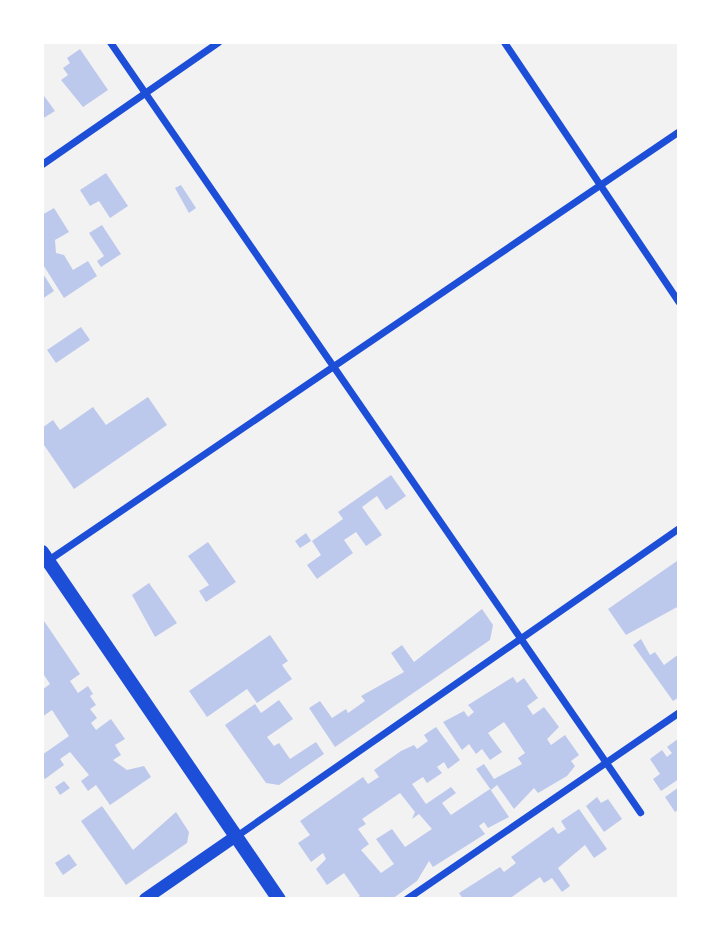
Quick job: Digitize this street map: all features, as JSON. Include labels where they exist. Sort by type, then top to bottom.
[{"type":"main road","points":[[44,559],[279,899]]},
{"type":"street","points":[[110,42],[640,812]]},
{"type":"street","points":[[42,164],[218,42]]},
{"type":"street","points":[[504,42],[679,302]]},
{"type":"street","points":[[44,559],[679,131]]},
{"type":"street","points":[[145,899],[679,528]]},
{"type":"street","points":[[406,899],[679,712]]},
{"type":"building","points":[[80,49],[108,90],[83,107],[61,80],[68,75],[63,68],[70,63],[67,58]]},
{"type":"building","points":[[42,93],[55,111],[42,119]]},
{"type":"building","points":[[106,173],[128,206],[110,218],[99,201],[90,206],[80,190]]},
{"type":"building","points":[[181,185],[196,208],[189,213],[175,188]]},
{"type":"building","points":[[54,208],[69,232],[55,240],[56,253],[64,255],[73,270],[88,261],[97,276],[64,298],[42,263],[42,215]]},
{"type":"building","points":[[102,225],[121,254],[101,267],[97,261],[104,256],[89,233]]},
{"type":"building","points":[[42,272],[54,291],[42,299]]},
{"type":"building","points":[[81,327],[90,340],[56,363],[47,350]]},
{"type":"building","points":[[148,397],[167,425],[74,489],[42,442],[42,428],[53,420],[60,430],[93,407],[106,425]]},
{"type":"building","points":[[391,475],[406,496],[386,510],[377,496],[362,507],[382,535],[366,546],[356,532],[344,540],[353,553],[317,579],[307,565],[321,555],[312,541],[343,519],[338,512]]},
{"type":"building","points":[[306,533],[311,541],[300,548],[295,541]]},
{"type":"building","points":[[208,542],[236,582],[206,602],[199,591],[209,585],[188,556]]},
{"type":"building","points":[[677,561],[679,606],[626,635],[608,609]]},
{"type":"building","points":[[149,583],[177,623],[155,637],[132,595]]},
{"type":"building","points":[[482,609],[493,625],[490,640],[335,747],[309,708],[320,701],[332,718],[346,709],[348,713],[365,701],[361,696],[404,672],[391,653],[402,645],[414,662]]},
{"type":"building","points":[[42,618],[80,674],[70,681],[78,693],[88,686],[93,694],[90,696],[96,705],[90,709],[97,718],[91,723],[96,730],[111,719],[125,739],[115,745],[121,755],[113,760],[127,770],[144,766],[151,777],[110,805],[96,785],[88,791],[81,781],[89,775],[70,752],[60,759],[64,765],[45,779],[42,775],[42,755],[69,736],[52,710],[42,717],[42,690],[50,684],[42,672]]},
{"type":"building","points":[[270,635],[288,661],[282,665],[292,679],[257,703],[247,689],[207,717],[189,691]]},
{"type":"building","points":[[641,639],[650,655],[655,652],[664,665],[679,654],[679,697],[673,701],[633,645]]},
{"type":"building","points":[[513,677],[517,683],[524,678],[538,698],[527,706],[533,715],[544,707],[559,727],[547,739],[551,745],[565,735],[579,755],[571,761],[575,766],[567,776],[538,793],[534,788],[514,809],[497,785],[491,790],[476,769],[484,764],[494,779],[522,764],[518,758],[525,753],[504,722],[488,733],[502,752],[490,760],[482,749],[476,754],[469,744],[462,750],[443,722],[464,711],[468,717],[474,712],[468,705]]},
{"type":"building","points":[[279,700],[293,719],[267,737],[274,746],[279,743],[290,759],[316,742],[324,754],[279,785],[266,783],[225,725],[255,704],[261,713]]},
{"type":"building","points":[[436,727],[460,760],[448,769],[444,762],[437,767],[442,773],[427,783],[423,777],[412,784],[426,804],[451,787],[456,793],[442,803],[451,815],[490,789],[509,817],[488,828],[484,822],[479,826],[485,834],[433,867],[429,861],[417,881],[392,899],[356,899],[360,896],[344,873],[327,885],[316,869],[326,859],[323,853],[311,862],[298,843],[310,835],[300,821],[363,777],[368,784],[379,777],[374,770],[401,751],[414,745],[417,749],[428,741],[424,735]],"holes":[[[400,793],[415,812],[412,819],[419,814],[432,829],[405,847],[392,829],[376,839],[394,864],[381,873],[361,850],[369,844],[358,829],[366,824],[362,819]]]},
{"type":"building","points":[[679,738],[679,779],[661,791],[653,779],[660,774],[650,759],[662,750],[667,757],[672,753],[667,747]]},
{"type":"building","points":[[64,781],[70,788],[60,795],[55,787]]},
{"type":"building","points":[[679,787],[679,809],[675,812],[665,797]]},
{"type":"building","points":[[597,797],[601,803],[608,799],[622,819],[604,832],[586,806]]},
{"type":"building","points":[[102,806],[133,850],[176,812],[189,832],[187,843],[126,885],[81,821]]},
{"type":"building","points":[[579,809],[607,849],[594,858],[585,845],[558,868],[570,886],[562,892],[552,878],[544,883],[540,877],[509,899],[463,899],[459,893],[500,867],[504,872],[516,863],[511,857],[553,827],[558,834],[566,829],[561,821]]},
{"type":"building","points":[[69,854],[77,865],[63,875],[55,863]]}]
